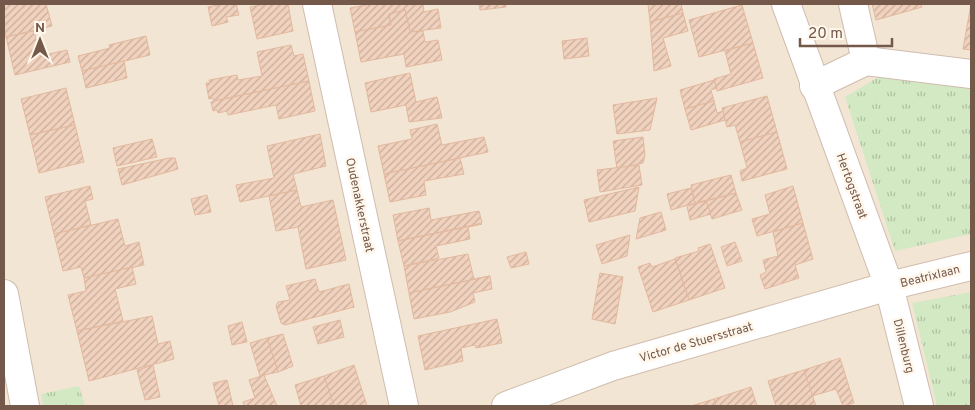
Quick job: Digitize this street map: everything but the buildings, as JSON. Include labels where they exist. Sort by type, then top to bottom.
[{"type":"street","name":"Oudenakkerstraat","points":[[317,4],[404,406]]},
{"type":"street","name":"Hertogstraat","points":[[786,4],[814,86],[889,286]]},
{"type":"street","points":[[853,4],[866,61]]},
{"type":"street","points":[[814,86],[866,61],[971,74]]},
{"type":"street","name":"Beatrixlaan","points":[[889,286],[971,266]]},
{"type":"street","name":"Victor de Stuersstraat","points":[[506,406],[613,366],[889,286]]},
{"type":"street","name":"Dillenburg","points":[[889,286],[919,406]]},
{"type":"street","points":[[4,294],[25,406]]},
{"type":"shaded area","points":[[4,4],[971,4],[971,406],[4,406]]},
{"type":"green space","points":[[882,75],[971,88],[971,234],[895,251],[845,97]]},
{"type":"green space","points":[[971,292],[971,406],[937,406],[912,303]]},
{"type":"green space","points":[[79,386],[85,406],[43,406],[41,394]]}]
